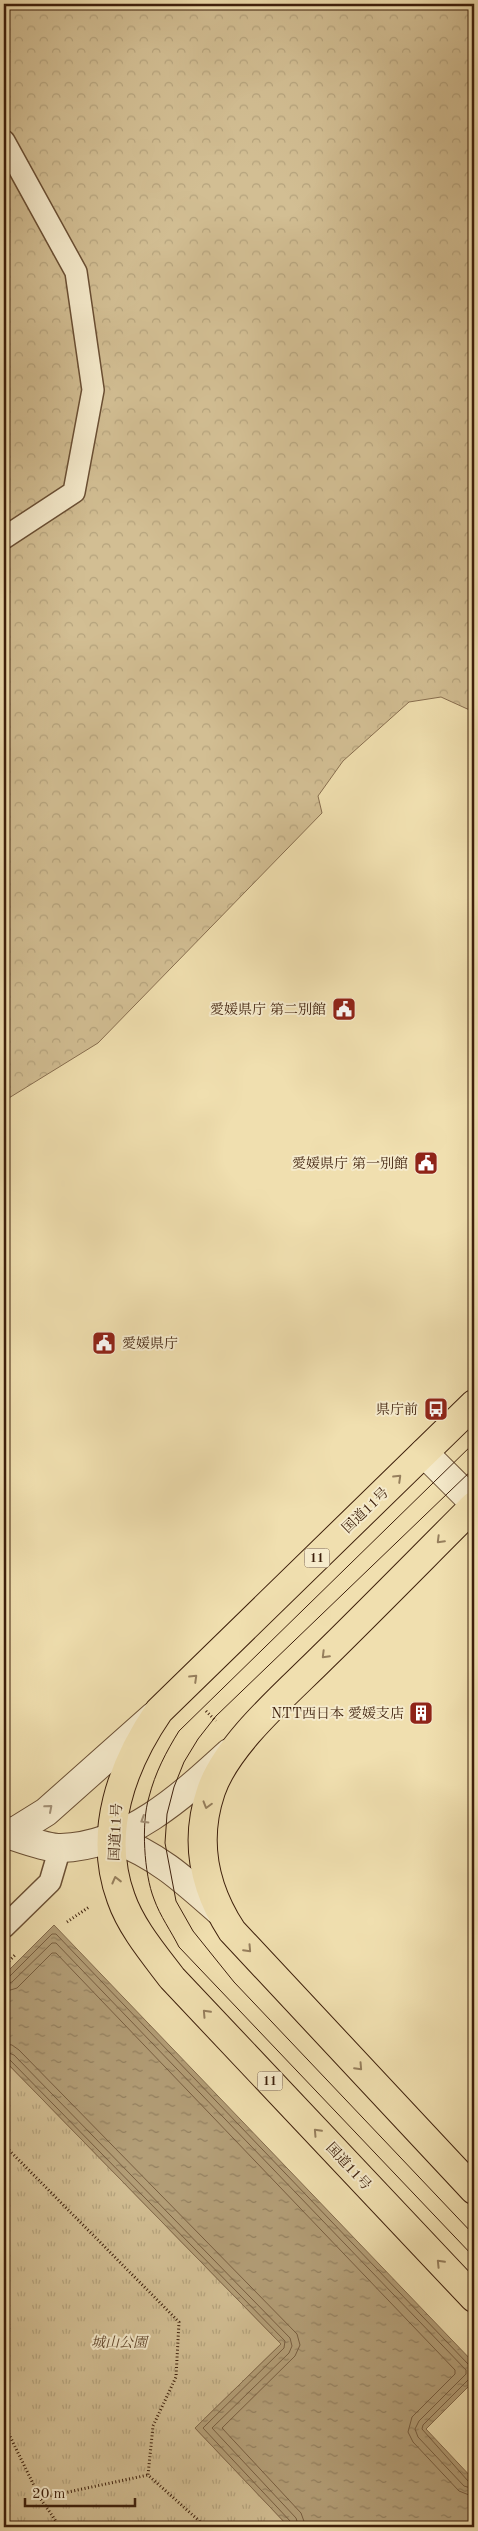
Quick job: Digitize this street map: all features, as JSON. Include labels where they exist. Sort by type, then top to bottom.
[{"type":"highway","name":"国道11号","points":[[474,1404],[159,1711],[140,1739],[126,1768],[116,1800],[112,1838],[112,1866],[121,1898],[135,1926],[167,1970],[474,2298]]},
{"type":"highway","points":[[474,1505],[281,1699],[238,1746],[219,1774],[204,1814],[203,1863],[209,1887],[218,1910],[232,1931],[474,2190]]},
{"type":"street","points":[[424,1452],[474,1505]]},
{"type":"street","points":[[6,1833],[46,1812],[159,1711]]},
{"type":"street","points":[[6,1833],[60,1848],[112,1838],[178,1800],[238,1746]]},
{"type":"street","points":[[112,1838],[140,1849],[170,1868],[218,1910]]},
{"type":"lane","points":[[4,141],[76,272],[93,390],[74,492],[4,538]]},
{"type":"lane","points":[[4,1928],[50,1882],[60,1848]]},
{"type":"path","points":[[183,1688],[238,1746]]},
{"type":"path","points":[[4,2145],[180,2322],[176,2377],[153,2426],[148,2475]]},
{"type":"path","points":[[4,2311],[9,2326],[4,2355]]},
{"type":"path","points":[[4,2424],[40,2498],[60,2527]]},
{"type":"path","points":[[40,2498],[148,2475]]},
{"type":"path","points":[[148,2475],[206,2527]]},
{"type":"green space","points":[[4,4],[474,4],[474,712],[441,697],[409,702],[343,761],[318,796],[322,813],[98,1043],[4,1101]]},
{"type":"green space","name":"城山公園","points":[[4,2060],[281,2344],[195,2428],[289,2527],[4,2527]]},
{"type":"water","points":[[54,1925],[474,2363],[474,2381],[426,2429],[474,2480],[474,2527],[289,2527],[195,2428],[281,2344],[4,2060],[4,1975]]},
{"type":"tram line","points":[[474,1443],[179,1731],[161,1763],[151,1788],[144,1834],[146,1863],[154,1899],[179,1947],[474,2257]]},
{"type":"tram line","points":[[474,1468],[216,1716],[198,1739],[184,1762],[174,1787],[167,1814],[165,1843],[176,1901],[193,1931],[234,1982],[474,2235]]},
{"type":"place","name":"愛媛県庁 第二別館","points":[[344,1009]]},
{"type":"place","name":"愛媛県庁 第一別館","points":[[426,1163]]},
{"type":"place","name":"愛媛県庁","points":[[104,1343]]},
{"type":"place","name":"県庁前","points":[[436,1409]]},
{"type":"place","name":"NTT西日本 愛媛支店","points":[[421,1713]]}]
